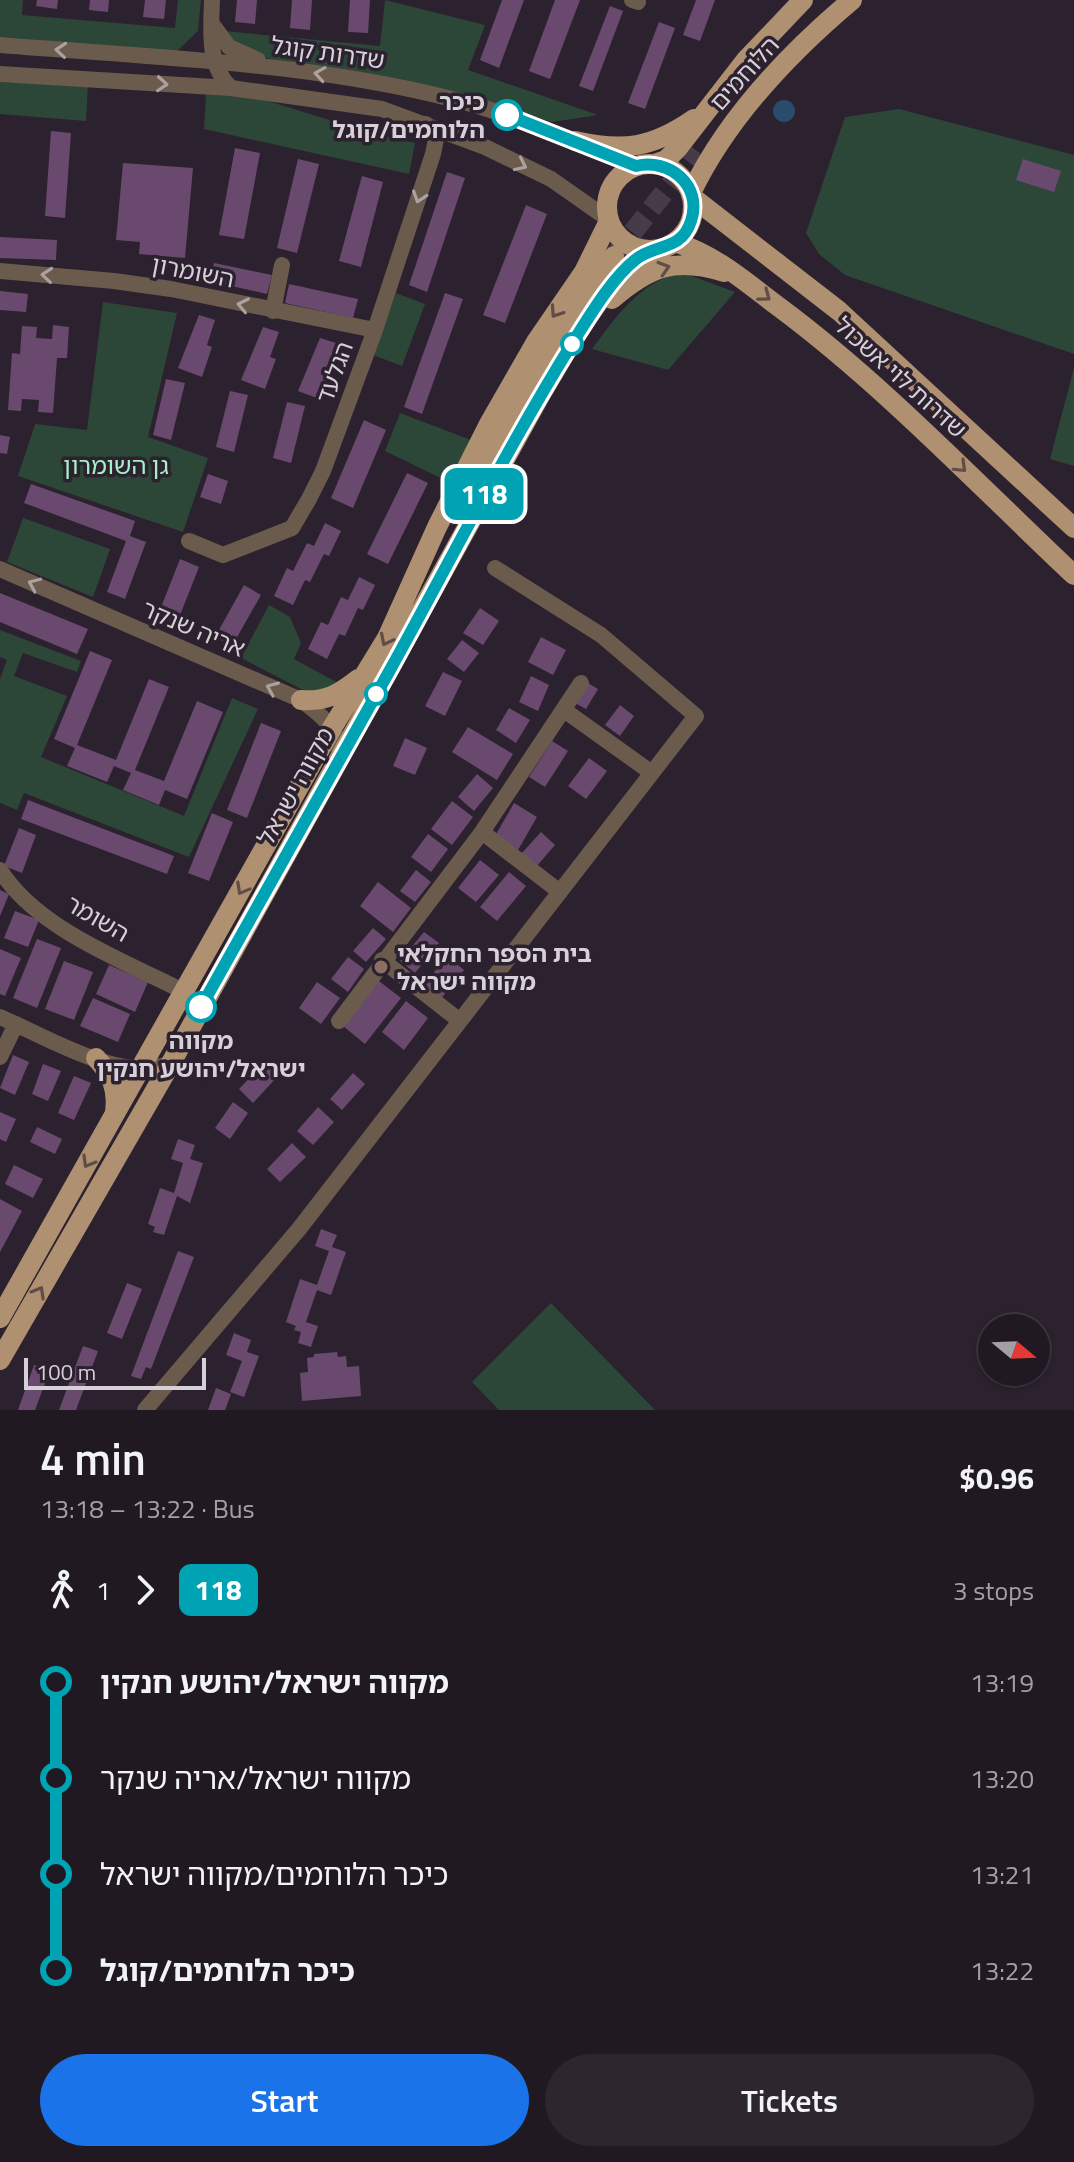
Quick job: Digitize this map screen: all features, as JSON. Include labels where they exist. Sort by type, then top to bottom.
[{"type":"main road","name":"הלוחמים","points":[[645,165],[672,155],[746,60],[803,0]]},
{"type":"main road","points":[[697,151],[774,58],[835,0]]},
{"type":"main road","name":"הלוחמים","points":[[692,195],[715,147],[732,124],[781,69],[852,0]]},
{"type":"main road","points":[[575,141],[618,148],[647,144],[704,113]]},
{"type":"main road","points":[[645,165],[673,170],[687,184],[692,195],[691,222],[675,242],[661,250],[630,246],[621,240],[608,220],[611,188],[625,172],[645,165]]},
{"type":"main road","name":"שדרות לוי אשכול","points":[[692,195],[859,329],[1074,528]]},
{"type":"main road","name":"מקווה ישראל","points":[[0,1318],[332,728],[368,672],[489,424],[536,342],[584,272],[608,220]]},
{"type":"main road","name":"שדרות לוי אשכול","points":[[675,242],[715,258],[833,350],[1074,575]]},
{"type":"main road","name":"מקווה ישראל","points":[[0,1360],[171,1063],[512,443],[581,330],[623,271],[634,260],[651,251]]},
{"type":"main road","points":[[438,582],[439,556],[480,472],[528,386],[614,256]]},
{"type":"main road","points":[[581,330],[619,293],[645,274],[663,266],[691,264],[740,277]]},
{"type":"main road","points":[[419,569],[439,556]]},
{"type":"main road","points":[[301,700],[334,697],[368,672]]},
{"type":"main road","points":[[96,1058],[114,1082],[114,1117]]},
{"type":"street","points":[[212,0],[215,61],[219,74],[231,88]]},
{"type":"street","points":[[211,22],[229,47],[278,68]]},
{"type":"street","name":"שדרות קוגל","points":[[0,45],[215,61],[391,85],[516,118],[645,165]]},
{"type":"street","name":"שדרות קוגל","points":[[0,74],[231,88],[382,109],[485,147],[551,179],[608,220]]},
{"type":"street","name":"הגלעד","points":[[189,541],[223,555],[292,528],[323,471],[375,330],[433,154],[436,139],[426,124]]},
{"type":"street","points":[[273,311],[282,265]]},
{"type":"street","name":"השומרון","points":[[0,271],[157,287],[375,330]]},
{"type":"street","points":[[145,1410],[299,1229],[696,716],[601,635],[495,568]]},
{"type":"street","name":"אריה שנקר","points":[[0,569],[301,700],[332,728]]},
{"type":"street","points":[[339,1021],[382,960],[482,832],[581,683]]},
{"type":"street","points":[[564,710],[652,773]]},
{"type":"street","points":[[332,728],[339,742],[339,759]]},
{"type":"street","points":[[482,832],[560,892]]},
{"type":"street","name":"השומר","points":[[0,870],[24,902],[108,952],[185,992]]},
{"type":"street","points":[[382,960],[460,1021]]},
{"type":"street","points":[[0,1057],[8,1021],[96,1058],[141,1070],[171,1063]]},
{"type":"green space","points":[[0,0],[23,0],[22,15],[175,28],[178,0],[201,0],[198,31],[175,53],[0,38]]},
{"type":"green space","points":[[385,0],[485,25],[468,70],[598,115],[552,122],[478,101],[278,62],[244,50],[224,31],[380,46]]},
{"type":"green space","points":[[0,82],[88,85],[86,121],[0,114]]},
{"type":"green space","points":[[206,93],[255,97],[375,134],[415,143],[409,174],[204,129]]},
{"type":"green space","points":[[899,109],[1074,155],[1074,354],[845,275],[819,254],[806,233],[845,117]]},
{"type":"green space","points":[[674,274],[689,275],[735,292],[668,370],[592,349],[637,295]]},
{"type":"green space","points":[[396,293],[425,304],[402,366],[373,355]]},
{"type":"green space","name":"גן השומרון","points":[[103,302],[177,313],[148,437],[208,458],[183,532],[18,476],[35,424],[87,430]]},
{"type":"green space","points":[[1074,368],[1074,466],[1050,459]]},
{"type":"green space","points":[[400,413],[479,443],[457,486],[385,451]]},
{"type":"green space","points":[[23,518],[110,549],[93,597],[7,562]]},
{"type":"green space","points":[[269,605],[290,617],[301,643],[294,659],[340,684],[319,692],[303,690],[241,658]]},
{"type":"green space","points":[[0,630],[81,661],[77,672],[23,653],[14,676],[67,696],[41,757],[184,816],[232,698],[258,709],[189,857],[24,793],[17,810],[0,803],[0,679],[7,660],[0,657]]},
{"type":"green space","points":[[551,1303],[655,1410],[499,1410],[472,1382]]},
{"type":"water","points":[[784,100],[792,103],[795,111],[792,119],[784,122],[776,119],[773,111],[776,103]]},
{"type":"building","points":[[37,0],[58,0],[57,9],[36,6]]},
{"type":"building","points":[[90,0],[109,0],[108,12],[89,10]]},
{"type":"building","points":[[145,0],[166,0],[164,19],[143,17]]},
{"type":"building","points":[[237,0],[257,0],[255,24],[235,22]]},
{"type":"building","points":[[292,0],[312,0],[310,30],[290,28]]},
{"type":"building","points":[[350,0],[370,0],[368,33],[348,32]]},
{"type":"building","points":[[502,0],[524,0],[499,68],[480,60]]},
{"type":"building","points":[[555,0],[580,0],[550,79],[529,71]]},
{"type":"building","points":[[696,0],[715,0],[700,41],[683,35]]},
{"type":"building","points":[[610,6],[623,11],[593,91],[579,86]]},
{"type":"building","points":[[659,22],[675,28],[645,109],[628,103]]},
{"type":"building","points":[[51,131],[71,133],[65,218],[45,216]]},
{"type":"building","points":[[235,148],[260,153],[244,239],[219,235]]},
{"type":"building","points":[[298,159],[319,164],[297,253],[277,248]]},
{"type":"building","points":[[1023,159],[1061,171],[1054,192],[1016,180]]},
{"type":"building","points":[[123,163],[193,168],[185,258],[139,254],[140,242],[116,240]]},
{"type":"building","points":[[447,172],[465,178],[427,292],[409,285]]},
{"type":"building","points":[[362,176],[383,182],[361,267],[339,261]]},
{"type":"building","points":[[526,205],[547,214],[505,323],[483,315]]},
{"type":"building","points":[[0,237],[57,240],[56,260],[0,258]]},
{"type":"building","points":[[214,263],[272,275],[267,294],[209,281]]},
{"type":"building","points":[[289,284],[358,299],[353,318],[285,303]]},
{"type":"building","points":[[0,291],[28,294],[26,312],[0,310]]},
{"type":"building","points":[[445,293],[463,299],[422,414],[404,407]]},
{"type":"building","points":[[199,315],[215,320],[207,345],[212,347],[202,377],[178,368]]},
{"type":"building","points":[[53,325],[69,327],[67,358],[57,358],[53,413],[38,412],[39,400],[22,399],[21,411],[8,410],[12,353],[20,354],[22,326],[37,327],[36,338],[52,339]]},
{"type":"building","points":[[263,327],[279,332],[270,357],[276,359],[265,389],[241,380]]},
{"type":"building","points":[[320,338],[336,343],[327,368],[333,370],[322,400],[298,391]]},
{"type":"building","points":[[166,379],[185,383],[171,440],[153,435]]},
{"type":"building","points":[[230,391],[248,395],[234,452],[216,447]]},
{"type":"building","points":[[287,402],[305,406],[291,463],[273,458]]},
{"type":"building","points":[[364,420],[386,430],[353,508],[331,498]]},
{"type":"building","points":[[0,435],[10,437],[7,454],[0,453]]},
{"type":"building","points":[[407,473],[428,483],[388,564],[367,554]]},
{"type":"building","points":[[208,474],[228,481],[221,504],[200,497]]},
{"type":"building","points":[[31,484],[135,521],[130,536],[146,542],[125,599],[107,592],[126,541],[24,503]]},
{"type":"building","points":[[325,523],[341,531],[329,556],[324,554],[310,582],[305,580],[293,605],[274,596],[287,568],[293,571],[307,543],[314,546]]},
{"type":"building","points":[[180,559],[199,567],[177,623],[158,615]]},
{"type":"building","points":[[359,577],[375,585],[363,610],[358,608],[345,636],[339,634],[327,659],[308,649],[321,622],[328,625],[341,597],[348,600]]},
{"type":"building","points":[[244,585],[261,595],[232,646],[215,637]]},
{"type":"building","points":[[0,593],[88,629],[77,654],[0,622]]},
{"type":"building","points":[[480,608],[499,621],[483,645],[463,633]]},
{"type":"building","points":[[541,637],[566,650],[553,675],[528,662]]},
{"type":"building","points":[[462,640],[479,653],[464,672],[447,659]]},
{"type":"building","points":[[90,651],[112,660],[77,745],[116,760],[149,679],[169,687],[135,770],[164,781],[197,701],[223,712],[187,799],[165,790],[159,805],[123,790],[131,773],[114,766],[107,782],[67,766],[75,748],[54,739]]},
{"type":"building","points":[[443,672],[462,681],[445,716],[425,706]]},
{"type":"building","points":[[531,676],[549,685],[538,711],[519,702]]},
{"type":"building","points":[[583,680],[598,689],[586,709],[571,701]]},
{"type":"building","points":[[620,705],[634,716],[620,736],[605,725]]},
{"type":"building","points":[[509,708],[530,720],[516,743],[496,730]]},
{"type":"building","points":[[261,723],[281,731],[247,818],[227,810]]},
{"type":"building","points":[[468,727],[513,754],[497,780],[452,752]]},
{"type":"building","points":[[405,738],[427,748],[415,775],[393,766]]},
{"type":"building","points":[[552,741],[568,751],[545,787],[529,777]]},
{"type":"building","points":[[589,758],[607,771],[586,799],[568,786]]},
{"type":"building","points":[[477,774],[493,788],[474,811],[458,797]]},
{"type":"building","points":[[28,800],[174,856],[167,874],[21,819]]},
{"type":"building","points":[[452,801],[473,817],[452,845],[431,829]]},
{"type":"building","points":[[514,803],[537,817],[518,850],[495,836]]},
{"type":"building","points":[[212,813],[233,822],[209,881],[188,873]]},
{"type":"building","points":[[19,828],[36,835],[22,873],[4,866]]},
{"type":"building","points":[[541,832],[555,845],[536,867],[521,854]]},
{"type":"building","points":[[428,834],[448,849],[431,872],[411,857]]},
{"type":"building","points":[[480,860],[499,875],[476,902],[458,888]]},
{"type":"building","points":[[416,870],[431,882],[415,902],[400,891]]},
{"type":"building","points":[[509,872],[526,886],[497,921],[480,907]]},
{"type":"building","points":[[378,882],[411,908],[393,932],[360,906]]},
{"type":"building","points":[[0,890],[9,894],[0,916]]},
{"type":"building","points":[[15,911],[39,920],[28,947],[4,938]]},
{"type":"building","points":[[373,928],[386,939],[366,962],[353,951]]},
{"type":"building","points":[[424,932],[439,943],[415,973],[400,961]]},
{"type":"building","points":[[37,939],[61,948],[37,1008],[13,998]]},
{"type":"building","points":[[0,949],[21,958],[5,996],[0,994]]},
{"type":"building","points":[[447,956],[464,970],[440,1000],[423,986]]},
{"type":"building","points":[[348,957],[364,969],[348,992],[331,979]]},
{"type":"building","points":[[64,961],[93,972],[74,1020],[45,1009]]},
{"type":"building","points":[[109,965],[148,982],[135,1012],[96,994]]},
{"type":"building","points":[[379,981],[401,998],[365,1044],[343,1026]]},
{"type":"building","points":[[317,982],[340,998],[321,1024],[299,1008]]},
{"type":"building","points":[[93,998],[130,1014],[118,1042],[80,1026]]},
{"type":"building","points":[[406,1001],[428,1018],[404,1050],[382,1032]]},
{"type":"building","points":[[13,1055],[29,1062],[15,1095],[0,1088]]},
{"type":"building","points":[[264,1063],[278,1076],[253,1103],[239,1089]]},
{"type":"building","points":[[43,1064],[61,1071],[48,1101],[32,1094]]},
{"type":"building","points":[[353,1073],[365,1084],[342,1110],[330,1099]]},
{"type":"building","points":[[74,1076],[91,1083],[74,1120],[58,1113]]},
{"type":"building","points":[[233,1102],[248,1113],[230,1139],[215,1128]]},
{"type":"building","points":[[318,1107],[334,1122],[313,1145],[297,1131]]},
{"type":"building","points":[[0,1112],[16,1119],[6,1142],[0,1139]]},
{"type":"building","points":[[37,1127],[62,1139],[55,1154],[30,1142]]},
{"type":"building","points":[[178,1139],[195,1145],[190,1159],[203,1163],[190,1203],[177,1196],[164,1235],[153,1232],[155,1227],[148,1224],[160,1188],[174,1193],[183,1163],[171,1159]]},
{"type":"building","points":[[292,1143],[306,1157],[280,1182],[267,1169]]},
{"type":"building","points":[[14,1165],[43,1179],[33,1198],[5,1184]]},
{"type":"building","points":[[0,1199],[22,1211],[0,1252]]},
{"type":"building","points":[[321,1229],[337,1235],[332,1247],[346,1252],[331,1295],[317,1290],[306,1322],[318,1326],[311,1347],[298,1343],[301,1332],[286,1322],[300,1279],[317,1285],[329,1251],[315,1246]]},
{"type":"building","points":[[178,1251],[194,1257],[151,1369],[146,1367],[141,1379],[131,1376]]},
{"type":"building","points":[[127,1283],[142,1289],[122,1339],[107,1333]]},
{"type":"building","points":[[234,1333],[251,1340],[247,1352],[259,1356],[244,1397],[230,1392],[242,1361],[226,1355]]},
{"type":"building","points":[[83,1346],[98,1351],[76,1410],[59,1410]]},
{"type":"building","points":[[337,1352],[338,1357],[346,1356],[347,1367],[359,1366],[361,1396],[302,1401],[300,1373],[308,1372],[307,1358],[314,1357],[314,1354]]},
{"type":"building","points":[[34,1365],[50,1370],[35,1410],[18,1410]]},
{"type":"building","points":[[216,1388],[231,1394],[225,1410],[208,1410]]},
{"type":"tunnel","points":[[614,256],[697,151]]},
{"type":"bus line","name":"118","points":[[201,1007],[390,671],[512,443],[570,347],[623,271],[643,254],[661,250],[680,239],[691,222],[691,193],[673,170],[655,164],[636,166],[507,115]]},
{"type":"place","name":"כיכר הלוחמים/קוגל","points":[[507,115]]},
{"type":"place","name":"בית הספר החקלאי מקווה ישראל","points":[[381,967]]},
{"type":"place","name":"מקווה ישראל/יהושע חנקין","points":[[201,1007]]}]
